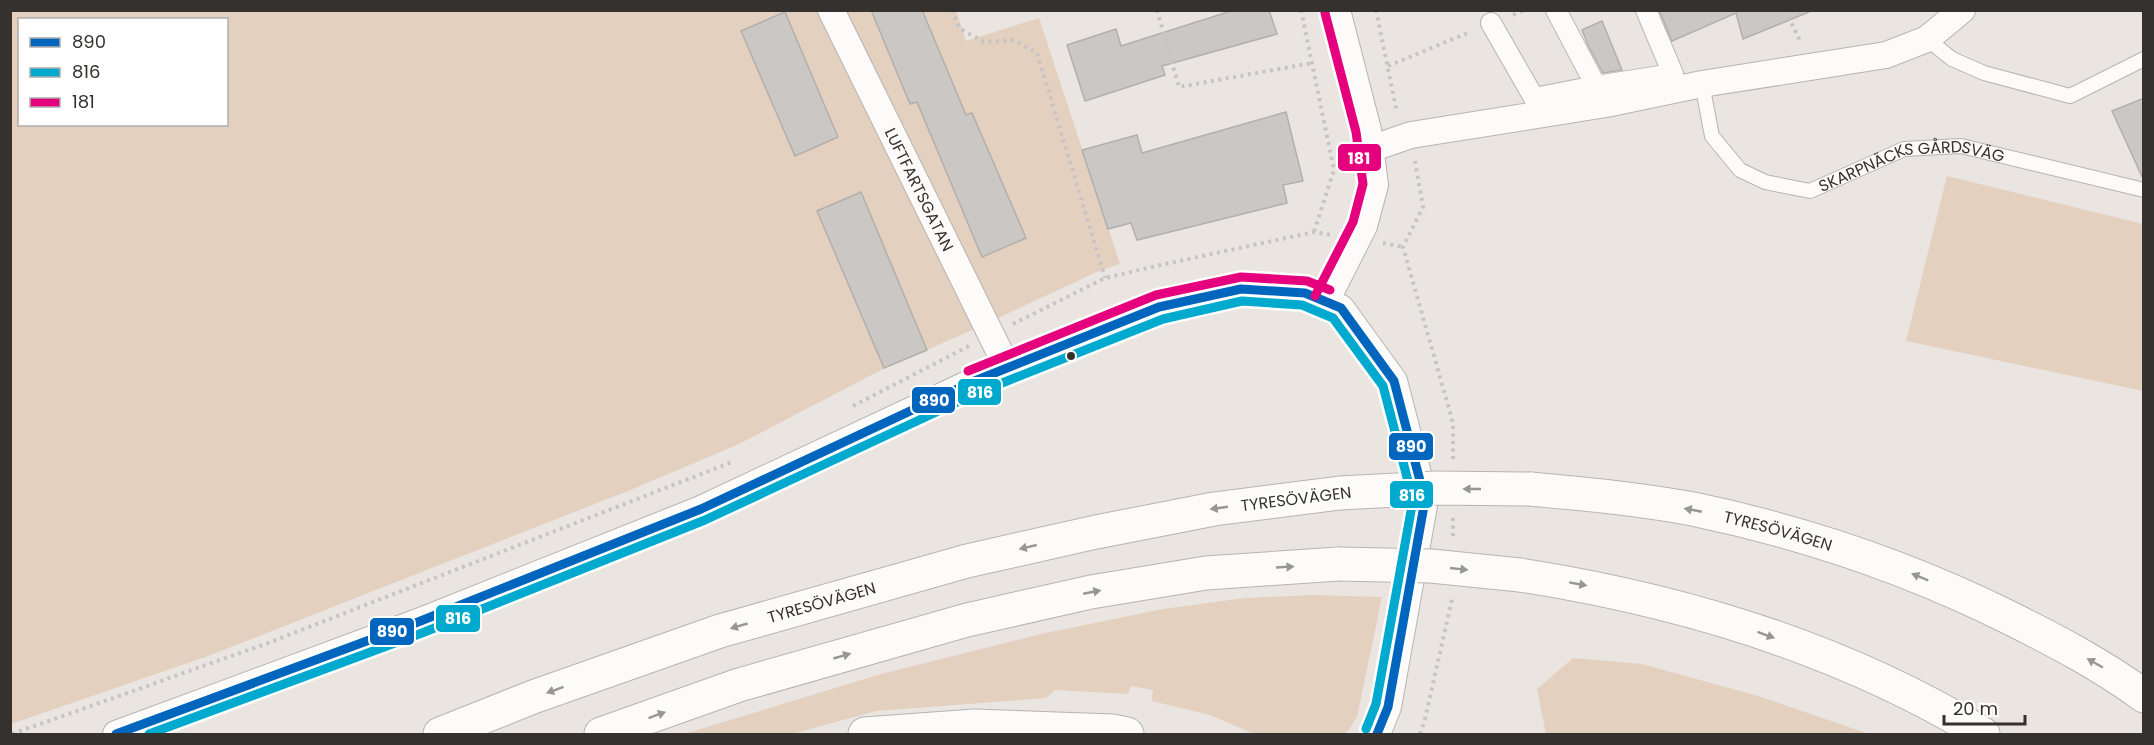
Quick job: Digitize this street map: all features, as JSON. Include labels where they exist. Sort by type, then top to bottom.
[{"type":"main road","name":"TYRESÖVÄGEN","points":[[440,735],[533,697],[720,631],[967,561],[1096,531],[1214,509],[1340,493],[1435,488],[1530,489],[1605,496],[1692,509],[1792,533],[1884,562],[1974,600],[2048,636],[2117,676],[2144,696]]},
{"type":"main road","points":[[602,735],[739,686],[967,620],[1090,592],[1206,573],[1338,564],[1431,566],[1521,575],[1585,585],[1642,598],[1739,625],[1839,661],[1912,696],[1983,735]]},
{"type":"main road","points":[[865,735],[975,726],[1112,731],[1127,735]]},
{"type":"street","name":"LUFTFARTSGATAN","points":[[831,10],[1007,367]]},
{"type":"street","points":[[1326,300],[1364,226],[1375,185],[1368,130],[1337,10]]},
{"type":"street","points":[[1556,10],[1596,86]]},
{"type":"street","points":[[1491,23],[1534,98],[1673,74],[1646,10]]},
{"type":"street","points":[[1370,149],[1411,135],[1606,104],[1702,84],[1886,55],[1927,39],[1962,10]]},
{"type":"street","points":[[116,735],[418,622],[701,509],[1007,367],[1159,307],[1241,289],[1305,293],[1341,308],[1394,381],[1425,500],[1388,707],[1377,735]]},
{"type":"lane","points":[[1927,39],[1952,59],[1984,73],[2070,96],[2144,59]]},
{"type":"lane","name":"SKARPNÄCKS GÅRDSVÄG","points":[[1702,84],[1712,136],[1740,170],[1765,182],[1810,191],[1904,149],[1961,146],[2144,190]]},
{"type":"path","points":[[952,10],[959,27],[984,42],[1014,40],[1037,52],[1105,279]]},
{"type":"path","points":[[1157,10],[1179,87],[1312,63]]},
{"type":"path","points":[[1301,10],[1334,170],[1314,232]]},
{"type":"path","points":[[1376,10],[1396,112],[1411,135]]},
{"type":"path","points":[[1388,66],[1524,10]]},
{"type":"path","points":[[1785,10],[1805,52]]},
{"type":"path","points":[[844,411],[1105,279],[1314,232],[1403,247]]},
{"type":"path","points":[[12,735],[268,643],[737,461]]},
{"type":"shaded area","points":[[956,10],[966,41],[1039,18],[1120,264],[1099,271],[883,369],[739,444],[633,489],[208,656],[11,724],[10,11]]},
{"type":"shaded area","points":[[1947,176],[2143,224],[2143,391],[1906,341]]},
{"type":"shaded area","points":[[1314,595],[1382,597],[1357,717],[1346,734],[1254,734],[1210,715],[1152,701],[1153,690],[1131,686],[1128,694],[1055,690],[1046,698],[876,711],[792,734],[684,734],[881,674],[1041,634],[1163,609],[1245,598]]},
{"type":"shaded area","points":[[1573,658],[1642,664],[1758,696],[1869,734],[1546,734],[1537,689]]},
{"type":"building","points":[[871,10],[922,10],[966,115],[972,113],[1026,238],[982,257],[917,102],[910,104]]},
{"type":"building","points":[[1234,10],[1269,10],[1277,34],[1162,66],[1165,75],[1085,101],[1067,45],[1116,29],[1121,46]]},
{"type":"building","points":[[1659,10],[1809,10],[1809,12],[1743,39],[1736,13],[1672,41]]},
{"type":"building","points":[[785,12],[838,137],[795,156],[741,31]]},
{"type":"building","points":[[1602,21],[1622,70],[1603,73],[1588,45],[1582,30]]},
{"type":"building","points":[[2144,98],[2144,181],[2112,111]]},
{"type":"building","points":[[1286,112],[1303,181],[1283,185],[1287,203],[1137,240],[1131,223],[1108,229],[1082,150],[1137,135],[1142,153]]},
{"type":"building","points":[[861,192],[927,350],[884,368],[817,211]]},
{"type":"transit line","name":"181","points":[[1315,296],[1353,222],[1363,184],[1356,132],[1325,13]]},
{"type":"transit line","name":"181","points":[[968,371],[1156,295],[1241,277],[1307,281],[1330,290]]},
{"type":"transit line","name":"890","points":[[116,734],[418,622],[701,509],[972,382],[1159,307],[1241,289],[1305,293],[1341,308],[1394,381],[1425,500],[1388,707],[1377,734]]},
{"type":"transit line","name":"816","points":[[149,734],[422,633],[705,520],[977,393],[1163,319],[1242,301],[1302,305],[1333,318],[1383,386],[1413,500],[1376,704],[1366,729]]}]
